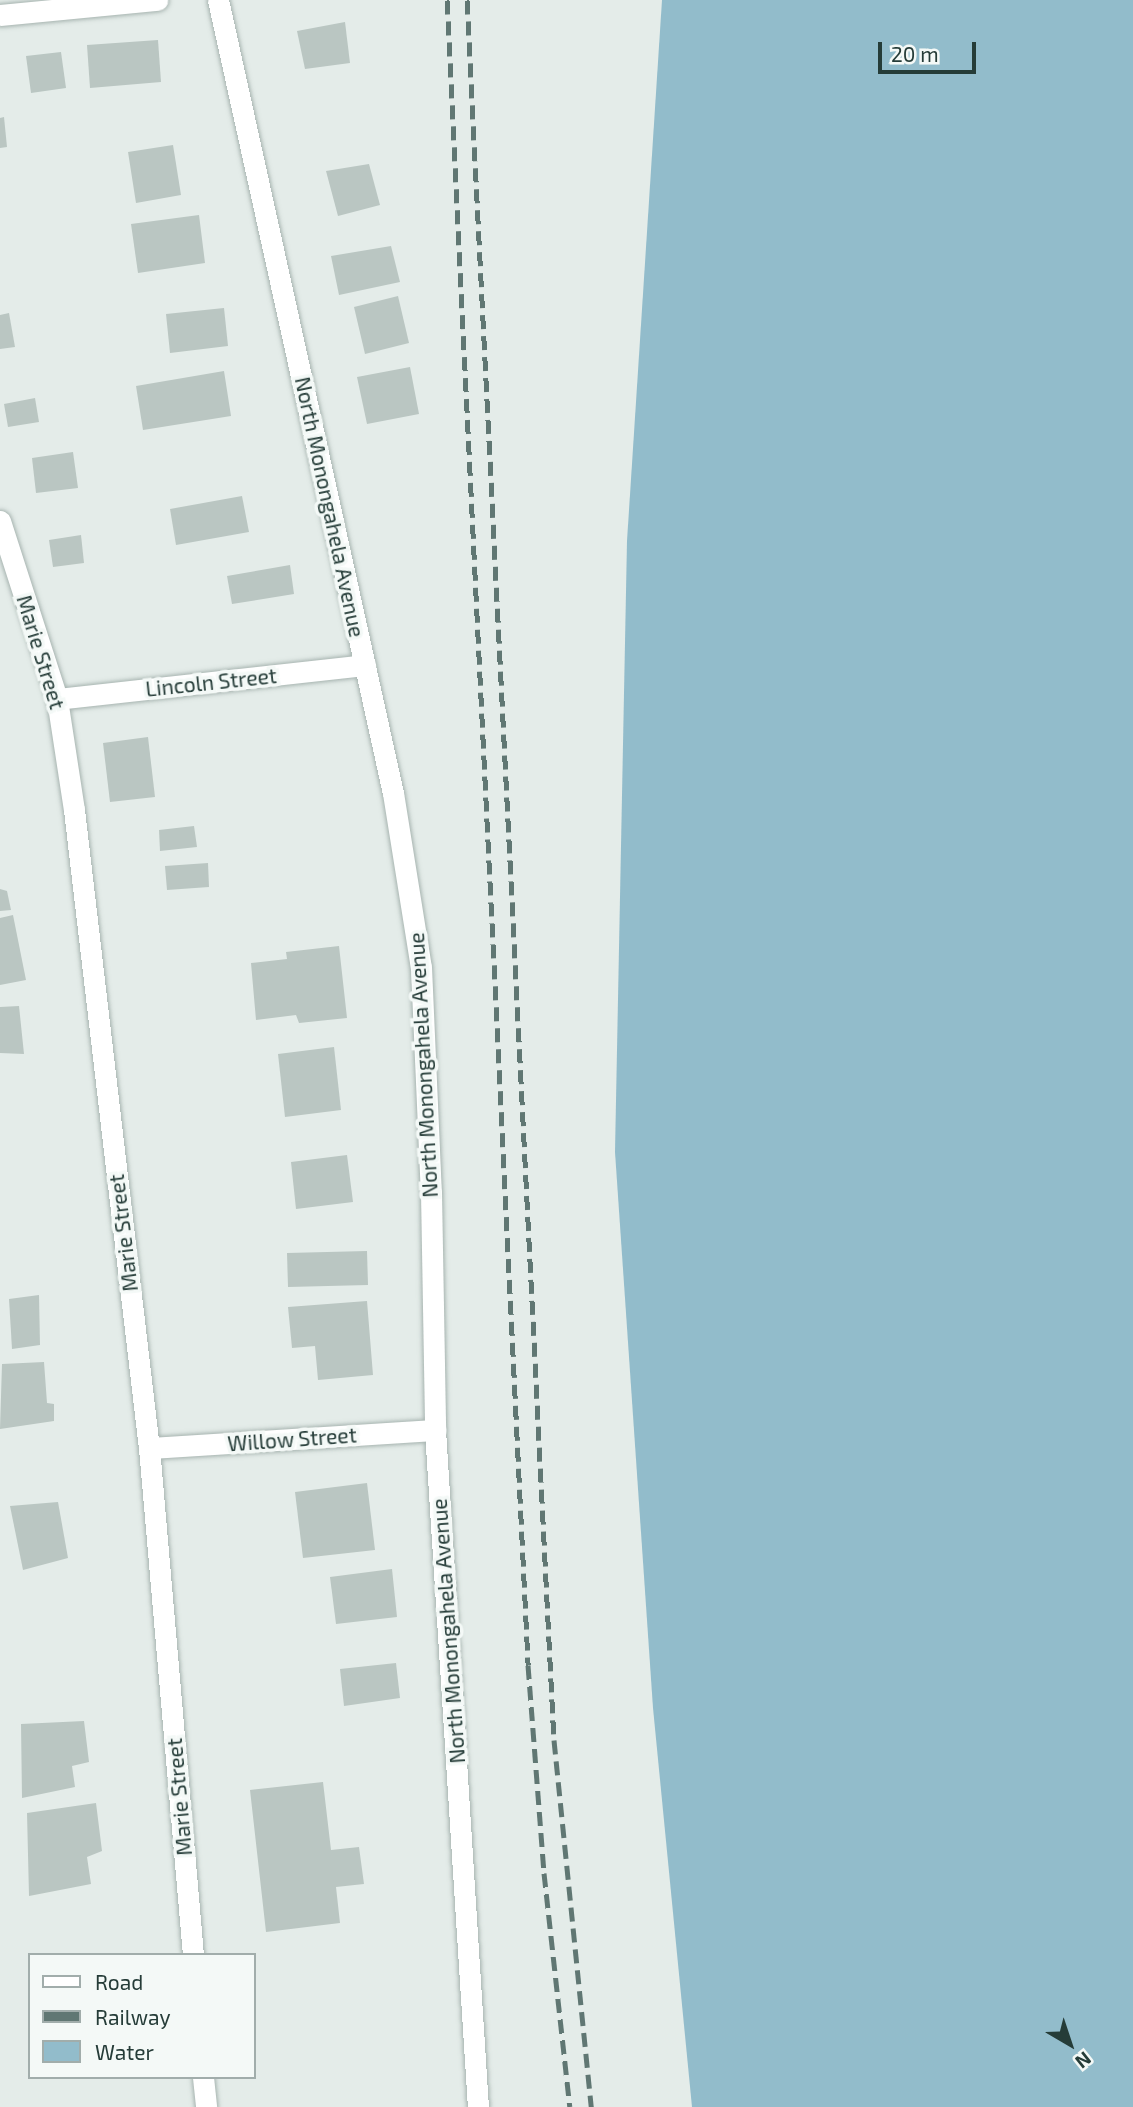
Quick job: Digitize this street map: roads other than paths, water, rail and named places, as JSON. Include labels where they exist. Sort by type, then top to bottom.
[{"type":"street","points":[[0,15],[158,0]]},
{"type":"street","name":"North Monongahela Avenue","points":[[218,0],[393,793],[421,967],[431,1192],[435,1430],[478,2107]]},
{"type":"street","name":"Marie Street","points":[[0,521],[57,699],[74,810],[149,1448],[192,1953]]},
{"type":"street","name":"Lincoln Street","points":[[57,699],[365,665]]},
{"type":"street","name":"Willow Street","points":[[149,1448],[435,1430]]},
{"type":"street","points":[[203,2079],[206,2107]]},
{"type":"water","points":[[662,0],[1133,0],[1133,2107],[692,2107],[653,1708],[615,1152],[627,541]]},
{"type":"railway","points":[[447,0],[528,1665],[544,1873],[570,2107]]},
{"type":"railway","points":[[467,0],[554,1740],[591,2107]]}]
